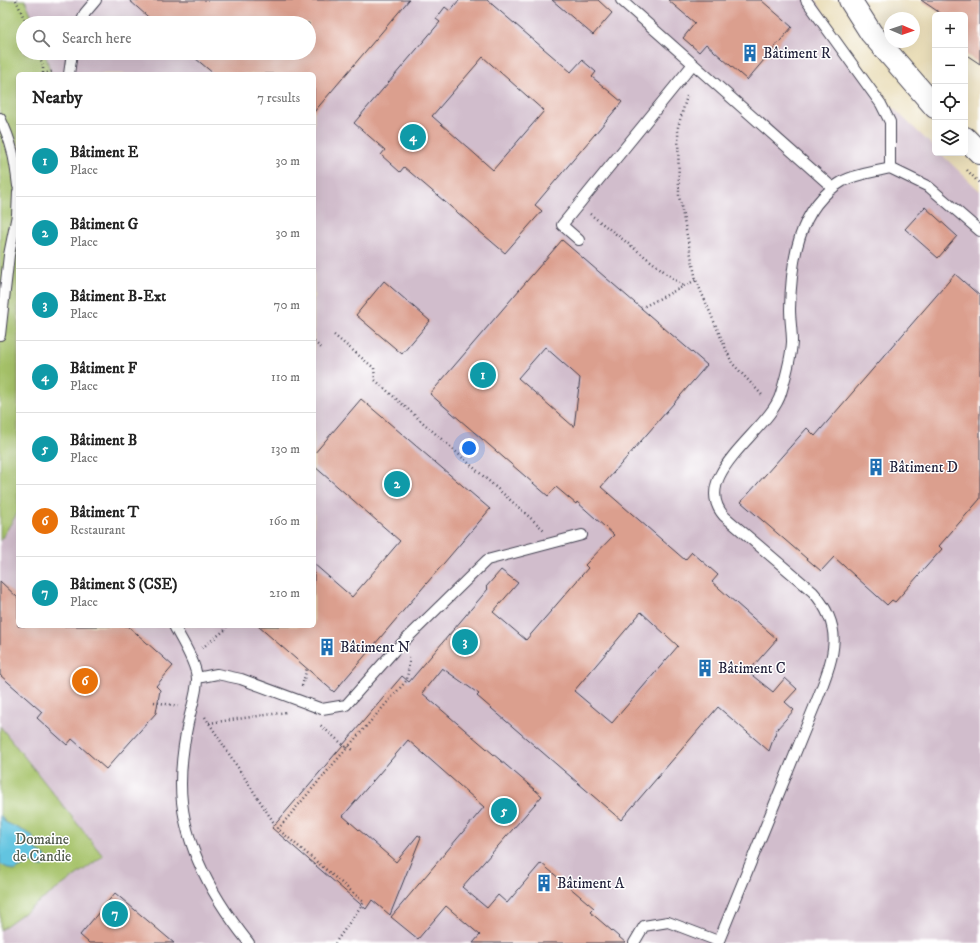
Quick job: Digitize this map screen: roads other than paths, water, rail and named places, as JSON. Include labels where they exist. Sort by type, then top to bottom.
[{"type":"main road","points":[[850,0],[871,33],[932,104]]},
{"type":"main road","points":[[968,141],[980,152]]},
{"type":"lane","points":[[84,16],[96,0]]},
{"type":"lane","points":[[620,0],[834,188]]},
{"type":"lane","points":[[806,0],[881,104],[890,122],[890,168]]},
{"type":"lane","points":[[65,72],[69,60]]},
{"type":"lane","points":[[579,240],[562,225],[694,65]]},
{"type":"lane","points":[[0,118],[10,138],[16,167]]},
{"type":"lane","points":[[634,943],[644,926],[668,922],[718,942],[833,659],[834,636],[830,617],[823,604],[813,592],[724,516],[719,510],[714,490],[724,466],[779,402],[787,373],[792,342],[790,309],[792,274],[798,241],[808,215],[821,197],[844,181],[890,168],[929,187],[980,230]]},
{"type":"lane","points":[[0,335],[9,255],[16,220]]},
{"type":"lane","points":[[197,678],[217,674],[241,679],[322,709],[346,705],[394,650],[487,560],[582,535]]},
{"type":"lane","points":[[175,628],[190,657],[197,678],[187,731],[181,783],[184,818],[192,847],[208,880],[228,916],[249,943]]},
{"type":"water","points":[[0,814],[5,822],[32,835],[37,851],[45,856],[47,862],[46,865],[40,867],[31,862],[14,871],[0,864]]},
{"type":"place","name":"Bâtiment R","points":[[750,53]]},
{"type":"place","name":"Bâtiment F","points":[[413,137]]},
{"type":"place","name":"Bâtiment E","points":[[483,375]]},
{"type":"place","name":"Bâtiment D","points":[[876,467]]},
{"type":"place","name":"Bâtiment G","points":[[397,484]]},
{"type":"place","name":"Bâtiment B-Ext","points":[[465,642]]},
{"type":"place","name":"Bâtiment N","points":[[327,647]]},
{"type":"place","name":"Bâtiment C","points":[[705,668]]},
{"type":"place","name":"Bâtiment T","points":[[85,681]]},
{"type":"place","name":"Bâtiment B","points":[[504,811]]},
{"type":"place","name":"Bâtiment A","points":[[544,883]]},
{"type":"place","name":"Bâtiment S (CSE)","points":[[115,914]]},
{"type":"park label","name":"Domaine de Candie","points":[[42,848]]}]
